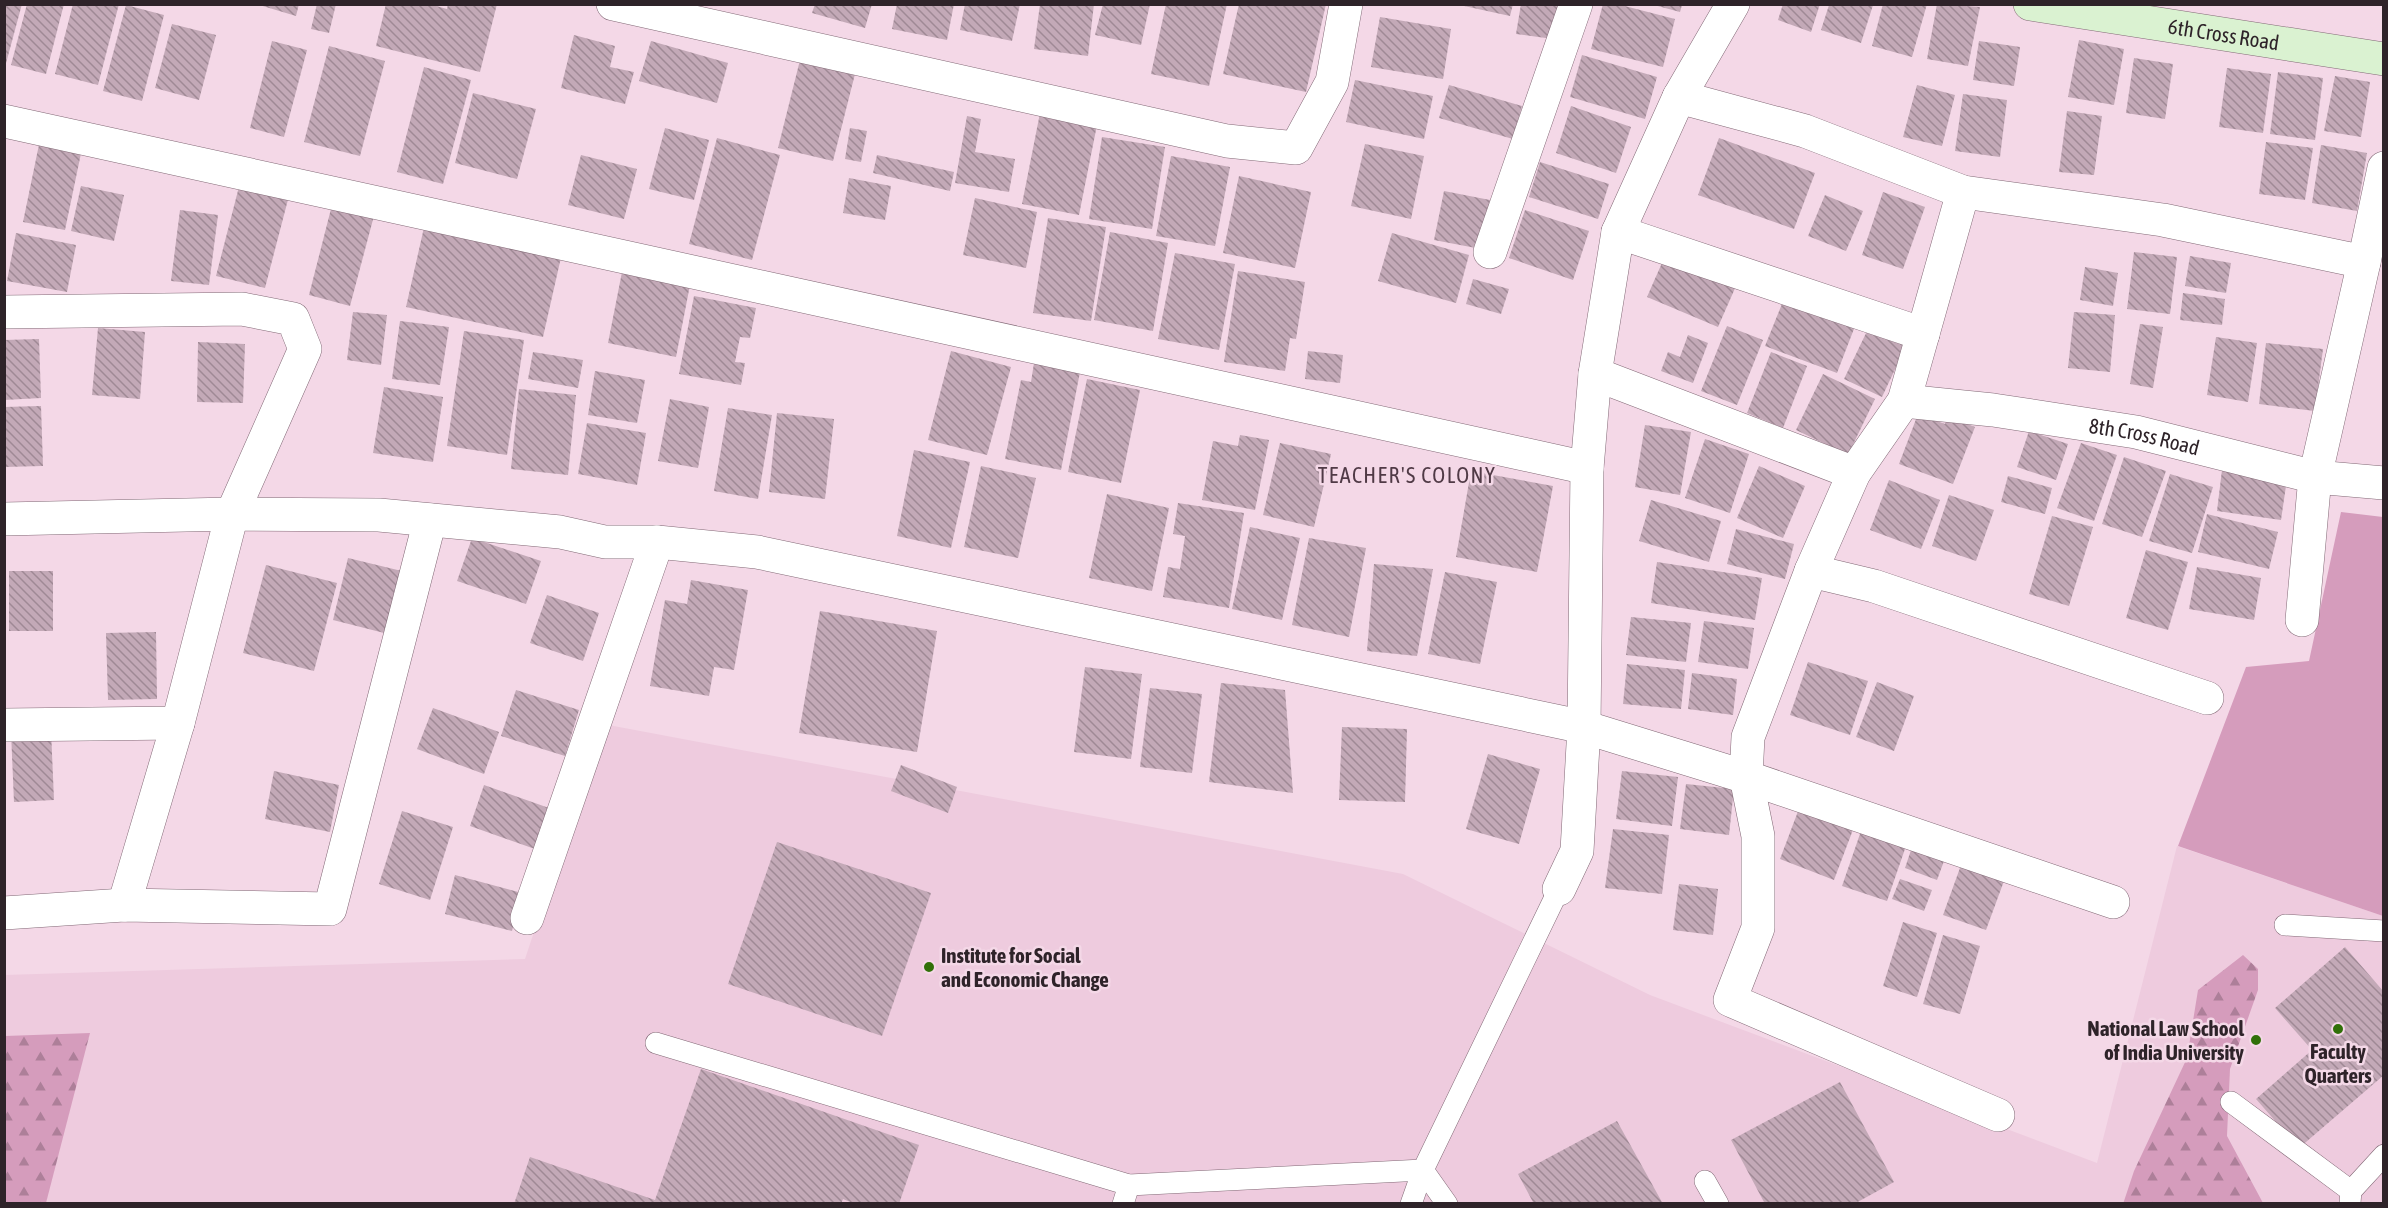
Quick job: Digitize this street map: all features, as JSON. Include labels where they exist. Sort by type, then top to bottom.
[{"type":"street","points":[[613,4],[1227,141],[1296,148],[1332,82],[1346,4]]},
{"type":"street","points":[[1490,252],[1576,4]]},
{"type":"street","points":[[1559,890],[1577,851],[1584,727],[1587,468],[1595,374],[1618,232],[1679,97],[1733,4]]},
{"type":"street","name":"6th Cross Road","points":[[2030,4],[2384,59]]},
{"type":"street","points":[[1679,97],[1805,131],[1962,192],[2163,220],[2364,262]]},
{"type":"street","points":[[4,121],[1587,468]]},
{"type":"street","points":[[2302,620],[2315,477],[2384,168]]},
{"type":"street","points":[[1962,192],[1904,400],[1854,473],[1811,571],[1748,737],[1746,777],[1758,837],[1758,928],[1730,1000],[1998,1115]]},
{"type":"street","points":[[1618,232],[1923,334]]},
{"type":"street","points":[[4,312],[242,309],[293,319],[305,349],[232,514],[178,723],[124,905]]},
{"type":"street","points":[[1595,374],[1854,473]]},
{"type":"street","name":"8th Cross Road","points":[[1904,400],[1993,410],[2136,432],[2315,477],[2384,483]]},
{"type":"street","points":[[4,519],[232,514],[379,515],[560,532],[604,542],[657,542],[757,552],[1584,727],[1746,777],[2113,902]]},
{"type":"street","points":[[4,914],[124,905],[330,909],[430,520]]},
{"type":"street","points":[[527,918],[657,542]]},
{"type":"street","points":[[1811,571],[1874,586],[2207,698]]},
{"type":"street","points":[[4,725],[178,723]]},
{"type":"lane","points":[[1411,1203],[1423,1170],[1559,890]]},
{"type":"lane","points":[[2285,925],[2384,931]]},
{"type":"lane","points":[[656,1043],[1126,1194],[1423,1170]]},
{"type":"lane","points":[[2231,1102],[2350,1197],[2384,1155]]},
{"type":"lane","points":[[1423,1170],[1447,1203]]},
{"type":"lane","points":[[1705,1180],[1718,1203]]},
{"type":"shaded area","name":"Institute for Social and Economic Change","points":[[603,724],[1403,874],[1650,995],[2097,1163],[2177,846],[2383,916],[2383,1203],[5,1203],[4,975],[525,959]]},
{"type":"green space","points":[[2341,512],[2383,517],[2383,916],[2178,846],[2246,667],[2309,661]]},
{"type":"green space","points":[[2243,955],[2258,969],[2258,990],[2230,1069],[2227,1136],[2263,1203],[2123,1204],[2134,1171],[2187,1058],[2198,990]]},
{"type":"green space","points":[[90,1033],[46,1203],[5,1203],[5,1036]]},
{"type":"building","points":[[4,4],[22,4],[5,67],[4,67]]},
{"type":"building","points":[[27,4],[64,4],[46,74],[11,65]]},
{"type":"building","points":[[73,4],[119,4],[98,85],[55,74]]},
{"type":"building","points":[[256,4],[299,4],[296,16]]},
{"type":"building","points":[[317,4],[336,4],[329,33],[311,29]]},
{"type":"building","points":[[386,4],[429,4],[447,9],[448,4],[497,4],[480,72],[376,46]]},
{"type":"building","points":[[815,4],[872,4],[865,28],[812,13]]},
{"type":"building","points":[[897,4],[954,4],[947,40],[892,29]]},
{"type":"building","points":[[965,4],[1020,4],[1012,41],[960,30]]},
{"type":"building","points":[[1040,4],[1094,4],[1088,56],[1034,49]]},
{"type":"building","points":[[1103,4],[1150,4],[1141,45],[1095,35]]},
{"type":"building","points":[[1166,4],[1227,4],[1209,86],[1151,74]]},
{"type":"building","points":[[1239,4],[1326,4],[1306,92],[1223,74]]},
{"type":"building","points":[[1455,4],[1513,4],[1510,16]]},
{"type":"building","points":[[1521,4],[1564,4],[1553,39],[1516,34]]},
{"type":"building","points":[[1603,4],[1617,4],[1675,19],[1663,67],[1591,49]]},
{"type":"building","points":[[1783,4],[1820,4],[1811,32],[1778,20]]},
{"type":"building","points":[[1883,4],[1927,4],[1912,57],[1872,46]]},
{"type":"building","points":[[1937,4],[1980,7],[1968,66],[1927,59]]},
{"type":"building","points":[[126,5],[164,15],[142,101],[103,91]]},
{"type":"building","points":[[1654,5],[1682,5],[1680,12]]},
{"type":"building","points":[[1829,5],[1873,5],[1861,43],[1821,30]]},
{"type":"building","points":[[1380,17],[1451,29],[1443,79],[1371,67]]},
{"type":"building","points":[[172,24],[216,35],[199,100],[155,88]]},
{"type":"building","points":[[574,35],[615,46],[610,67],[634,72],[625,104],[561,88]]},
{"type":"building","points":[[2079,40],[2124,49],[2114,105],[2068,97]]},
{"type":"building","points":[[272,41],[307,50],[284,137],[250,128]]},
{"type":"building","points":[[651,41],[728,63],[717,103],[639,81]]},
{"type":"building","points":[[1979,41],[2020,47],[2014,86],[1973,80]]},
{"type":"building","points":[[329,46],[385,61],[360,156],[304,142]]},
{"type":"building","points":[[1582,55],[1657,77],[1645,119],[1570,97]]},
{"type":"building","points":[[2134,58],[2173,64],[2165,119],[2126,113]]},
{"type":"building","points":[[800,60],[855,74],[833,161],[778,148]]},
{"type":"building","points":[[424,67],[471,80],[443,184],[397,172]]},
{"type":"building","points":[[2227,68],[2271,74],[2263,133],[2219,127]]},
{"type":"building","points":[[2278,72],[2323,78],[2315,140],[2270,134]]},
{"type":"building","points":[[2335,76],[2370,82],[2361,137],[2324,131]]},
{"type":"building","points":[[1355,80],[1433,96],[1424,139],[1346,122]]},
{"type":"building","points":[[1449,85],[1522,106],[1513,139],[1439,118]]},
{"type":"building","points":[[1917,85],[1955,95],[1942,146],[1903,137]]},
{"type":"building","points":[[473,93],[536,109],[517,179],[455,163]]},
{"type":"building","points":[[1963,94],[2007,100],[2000,157],[1955,151]]},
{"type":"building","points":[[1571,106],[1631,127],[1616,173],[1556,153]]},
{"type":"building","points":[[2067,111],[2102,116],[2094,175],[2059,172]]},
{"type":"building","points":[[1040,113],[1097,125],[1079,215],[1022,204]]},
{"type":"building","points":[[967,116],[981,119],[975,152],[1015,159],[1009,192],[955,183]]},
{"type":"building","points":[[665,128],[709,140],[694,200],[649,189]]},
{"type":"building","points":[[850,128],[867,131],[861,162],[845,159]]},
{"type":"building","points":[[42,130],[84,139],[65,230],[23,222]]},
{"type":"building","points":[[1102,137],[1165,147],[1152,229],[1089,219]]},
{"type":"building","points":[[717,138],[780,155],[752,260],[689,244]]},
{"type":"building","points":[[1719,138],[1815,173],[1794,229],[1698,195]]},
{"type":"building","points":[[2266,142],[2313,148],[2305,200],[2259,194]]},
{"type":"building","points":[[1365,144],[1424,156],[1411,219],[1351,206]]},
{"type":"building","points":[[2321,145],[2367,153],[2357,211],[2312,203]]},
{"type":"building","points":[[581,155],[637,169],[624,219],[568,205]]},
{"type":"building","points":[[877,155],[954,172],[950,191],[873,173]]},
{"type":"building","points":[[1171,156],[1230,167],[1215,246],[1156,236]]},
{"type":"building","points":[[1540,162],[1609,184],[1598,219],[1529,197]]},
{"type":"building","points":[[242,175],[291,188],[265,288],[216,276]]},
{"type":"building","points":[[1239,176],[1311,192],[1295,268],[1223,253]]},
{"type":"building","points":[[849,178],[891,186],[885,220],[843,213]]},
{"type":"building","points":[[81,186],[124,195],[114,241],[71,231]]},
{"type":"building","points":[[1444,191],[1490,200],[1481,249],[1434,240]]},
{"type":"building","points":[[1883,192],[1925,207],[1903,269],[1862,255]]},
{"type":"building","points":[[1825,195],[1863,211],[1846,251],[1808,236]]},
{"type":"building","points":[[975,198],[1037,212],[1026,268],[963,255]]},
{"type":"building","points":[[333,201],[375,212],[350,306],[309,295]]},
{"type":"building","points":[[180,210],[218,215],[209,285],[171,281]]},
{"type":"building","points":[[1525,210],[1589,231],[1573,280],[1509,258]]},
{"type":"building","points":[[1048,218],[1106,227],[1091,321],[1033,313]]},
{"type":"building","points":[[425,223],[562,253],[543,337],[406,307]]},
{"type":"building","points":[[1110,232],[1168,243],[1153,331],[1094,320]]},
{"type":"building","points":[[16,233],[76,245],[67,292],[7,281]]},
{"type":"building","points":[[1392,233],[1469,255],[1456,303],[1378,281]]},
{"type":"building","points":[[2134,252],[2177,257],[2170,314],[2127,309]]},
{"type":"building","points":[[1175,253],[1235,264],[1219,350],[1158,339]]},
{"type":"building","points":[[1665,256],[1736,286],[1718,327],[1647,297]]},
{"type":"building","points":[[2190,256],[2231,263],[2226,293],[2185,286]]},
{"type":"building","points":[[2085,267],[2118,273],[2113,306],[2080,300]]},
{"type":"building","points":[[1238,271],[1305,282],[1296,339],[1290,338],[1285,371],[1224,362]]},
{"type":"building","points":[[622,272],[690,285],[676,357],[608,343]]},
{"type":"building","points":[[1473,279],[1509,289],[1501,314],[1466,304]]},
{"type":"building","points":[[2183,293],[2225,299],[2222,325],[2180,320]]},
{"type":"building","points":[[1786,294],[1857,321],[1837,373],[1765,346]]},
{"type":"building","points":[[694,296],[756,308],[750,338],[740,337],[735,362],[745,363],[741,385],[679,374]]},
{"type":"building","points":[[353,312],[387,315],[381,365],[347,360]]},
{"type":"building","points":[[2074,312],[2115,315],[2110,372],[2068,368]]},
{"type":"building","points":[[400,321],[449,327],[440,385],[392,379]]},
{"type":"building","points":[[2140,324],[2163,327],[2153,388],[2130,384]]},
{"type":"building","points":[[1727,326],[1763,340],[1737,405],[1701,391]]},
{"type":"building","points":[[98,328],[145,332],[140,399],[92,395]]},
{"type":"building","points":[[1868,329],[1906,346],[1882,397],[1844,379]]},
{"type":"building","points":[[464,331],[524,340],[507,455],[447,446]]},
{"type":"building","points":[[1688,335],[1708,343],[1693,383],[1661,371],[1668,352],[1680,357]]},
{"type":"building","points":[[2216,337],[2257,343],[2248,402],[2207,395]]},
{"type":"building","points":[[39,339],[41,398],[4,400],[4,340]]},
{"type":"building","points":[[198,342],[245,344],[243,403],[197,402]]},
{"type":"building","points":[[2266,343],[2323,349],[2315,411],[2259,404]]},
{"type":"building","points":[[951,351],[1011,367],[987,455],[928,440]]},
{"type":"building","points":[[1308,351],[1343,355],[1340,383],[1305,379]]},
{"type":"building","points":[[533,352],[583,360],[578,388],[528,379]]},
{"type":"building","points":[[1771,352],[1807,366],[1783,428],[1747,413]]},
{"type":"building","points":[[1034,363],[1080,372],[1061,470],[1005,459],[1021,380],[1031,382]]},
{"type":"building","points":[[595,371],[645,380],[637,423],[588,415]]},
{"type":"building","points":[[1823,374],[1875,399],[1848,455],[1796,430]]},
{"type":"building","points":[[1087,379],[1140,390],[1121,483],[1068,472]]},
{"type":"building","points":[[384,387],[443,397],[433,462],[373,453]]},
{"type":"building","points":[[519,389],[576,395],[568,475],[511,469]]},
{"type":"building","points":[[670,399],[709,407],[698,468],[658,461]]},
{"type":"building","points":[[41,406],[43,466],[4,467],[4,407]]},
{"type":"building","points":[[728,408],[772,415],[758,499],[714,491]]},
{"type":"building","points":[[777,413],[834,419],[825,499],[769,492]]},
{"type":"building","points":[[1918,414],[1945,424],[1948,416],[1975,427],[1953,484],[1899,464]]},
{"type":"building","points":[[587,423],[646,433],[637,485],[578,474]]},
{"type":"building","points":[[1645,425],[1691,432],[1680,495],[1635,487]]},
{"type":"building","points":[[2029,431],[2068,444],[2056,480],[2017,467]]},
{"type":"building","points":[[1240,435],[1269,440],[1255,510],[1202,500],[1213,441],[1238,446]]},
{"type":"building","points":[[1705,439],[1749,454],[1730,513],[1685,498]]},
{"type":"building","points":[[1280,443],[1331,454],[1314,527],[1263,515]]},
{"type":"building","points":[[2081,443],[2117,455],[2094,521],[2057,508]]},
{"type":"building","points":[[914,450],[970,462],[951,548],[897,536]]},
{"type":"building","points":[[2124,457],[2166,471],[2142,537],[2102,524]]},
{"type":"building","points":[[981,466],[1036,478],[1018,558],[964,547]]},
{"type":"building","points":[[1759,466],[1805,486],[1783,538],[1737,518]]},
{"type":"building","points":[[2222,470],[2287,479],[2281,520],[2217,511]]},
{"type":"building","points":[[1471,471],[1553,486],[1537,572],[1456,557]]},
{"type":"building","points":[[2170,474],[2213,487],[2192,553],[2149,541]]},
{"type":"building","points":[[2008,476],[2052,488],[2045,514],[2001,502]]},
{"type":"building","points":[[1889,480],[1940,500],[1921,549],[1870,530]]},
{"type":"building","points":[[1107,494],[1169,508],[1152,591],[1089,578]]},
{"type":"building","points":[[1949,495],[1994,510],[1976,561],[1932,546]]},
{"type":"building","points":[[1651,500],[1721,521],[1709,562],[1639,541]]},
{"type":"building","points":[[1178,503],[1244,513],[1229,608],[1163,597],[1168,567],[1180,569],[1185,536],[1173,534]]},
{"type":"building","points":[[2207,514],[2278,532],[2269,569],[2198,552]]},
{"type":"building","points":[[2052,516],[2093,527],[2069,606],[2029,594]]},
{"type":"building","points":[[1250,527],[1300,538],[1282,620],[1232,609]]},
{"type":"building","points":[[1736,529],[1794,544],[1785,579],[1727,564]]},
{"type":"building","points":[[472,538],[541,561],[526,604],[457,581]]},
{"type":"building","points":[[1309,538],[1366,548],[1349,637],[1292,625]]},
{"type":"building","points":[[2146,550],[2188,562],[2168,630],[2126,618]]},
{"type":"building","points":[[348,558],[410,573],[396,636],[333,620]]},
{"type":"building","points":[[1657,562],[1762,578],[1755,620],[1651,603]]},
{"type":"building","points":[[1374,564],[1433,569],[1417,656],[1367,651]]},
{"type":"building","points":[[266,565],[337,583],[314,671],[243,653]]},
{"type":"building","points":[[2197,567],[2261,578],[2254,620],[2189,609]]},
{"type":"building","points":[[9,571],[53,571],[53,631],[9,631]]},
{"type":"building","points":[[1445,572],[1497,582],[1480,664],[1428,654]]},
{"type":"building","points":[[691,580],[748,590],[734,670],[714,667],[709,696],[650,686],[665,600],[687,604]]},
{"type":"building","points":[[547,595],[599,613],[583,661],[530,643]]},
{"type":"building","points":[[820,611],[937,631],[917,752],[799,733]]},
{"type":"building","points":[[1631,617],[1691,623],[1686,662],[1626,655]]},
{"type":"building","points":[[1704,621],[1754,628],[1748,669],[1698,662]]},
{"type":"building","points":[[156,632],[157,699],[108,700],[106,633]]},
{"type":"building","points":[[1808,662],[1868,681],[1850,735],[1790,715]]},
{"type":"building","points":[[1627,664],[1685,670],[1681,709],[1623,704]]},
{"type":"building","points":[[1085,667],[1142,674],[1131,759],[1074,752]]},
{"type":"building","points":[[1692,673],[1737,679],[1733,715],[1688,709]]},
{"type":"building","points":[[1877,682],[1914,696],[1894,751],[1856,737]]},
{"type":"building","points":[[1221,683],[1285,690],[1293,793],[1209,782]]},
{"type":"building","points":[[1150,688],[1202,694],[1192,773],[1140,767]]},
{"type":"building","points":[[516,690],[579,710],[565,756],[501,736]]},
{"type":"building","points":[[433,708],[499,732],[484,774],[417,749]]},
{"type":"building","points":[[1342,727],[1407,729],[1405,802],[1339,800]]},
{"type":"building","points":[[51,730],[54,800],[14,802],[11,732]]},
{"type":"building","points":[[1488,754],[1540,769],[1519,844],[1466,829]]},
{"type":"building","points":[[901,765],[957,787],[948,813],[891,791]]},
{"type":"building","points":[[274,771],[339,785],[330,832],[265,819]]},
{"type":"building","points":[[1622,771],[1678,777],[1672,826],[1616,819]]},
{"type":"building","points":[[1686,784],[1734,789],[1729,835],[1680,829]]},
{"type":"building","points":[[484,785],[549,808],[535,849],[470,826]]},
{"type":"building","points":[[1800,806],[1854,827],[1834,880],[1780,859]]},
{"type":"building","points":[[402,811],[453,827],[430,900],[379,884]]},
{"type":"building","points":[[1613,829],[1669,835],[1662,894],[1605,888]]},
{"type":"building","points":[[1861,831],[1906,846],[1887,901],[1842,886]]},
{"type":"building","points":[[1914,841],[1947,853],[1937,880],[1905,868]]},
{"type":"building","points":[[777,842],[931,893],[882,1036],[728,984]]},
{"type":"building","points":[[1965,854],[2008,870],[1986,930],[1943,915]]},
{"type":"building","points":[[455,875],[522,893],[512,931],[445,914]]},
{"type":"building","points":[[1900,879],[1932,890],[1924,911],[1892,899]]},
{"type":"building","points":[[1679,884],[1718,889],[1713,935],[1673,930]]},
{"type":"building","points":[[1903,922],[1937,933],[1917,997],[1883,986]]},
{"type":"building","points":[[1943,935],[1980,946],[1960,1014],[1923,1004]]},
{"type":"building","name":"Faculty Quarters","points":[[2345,947],[2384,992],[2384,1075],[2299,1148],[2256,1099],[2312,1050],[2275,1008]]},
{"type":"building","points":[[701,1069],[919,1145],[899,1204],[855,1204],[843,1199],[841,1204],[514,1204],[530,1157],[655,1200]]},
{"type":"building","points":[[1840,1082],[1894,1182],[1854,1204],[1765,1204],[1731,1140]]},
{"type":"building","points":[[1617,1121],[1663,1204],[1534,1204],[1518,1174]]},
{"type":"place","name":"Institute for Social and Economic Change","points":[[929,967]]},
{"type":"place","name":"Faculty Quarters","points":[[2338,1029]]},
{"type":"place","name":"National Law School of India University","points":[[2256,1040]]},
{"type":"district","name":"TEACHER'S COLONY","points":[[1407,475]]}]
